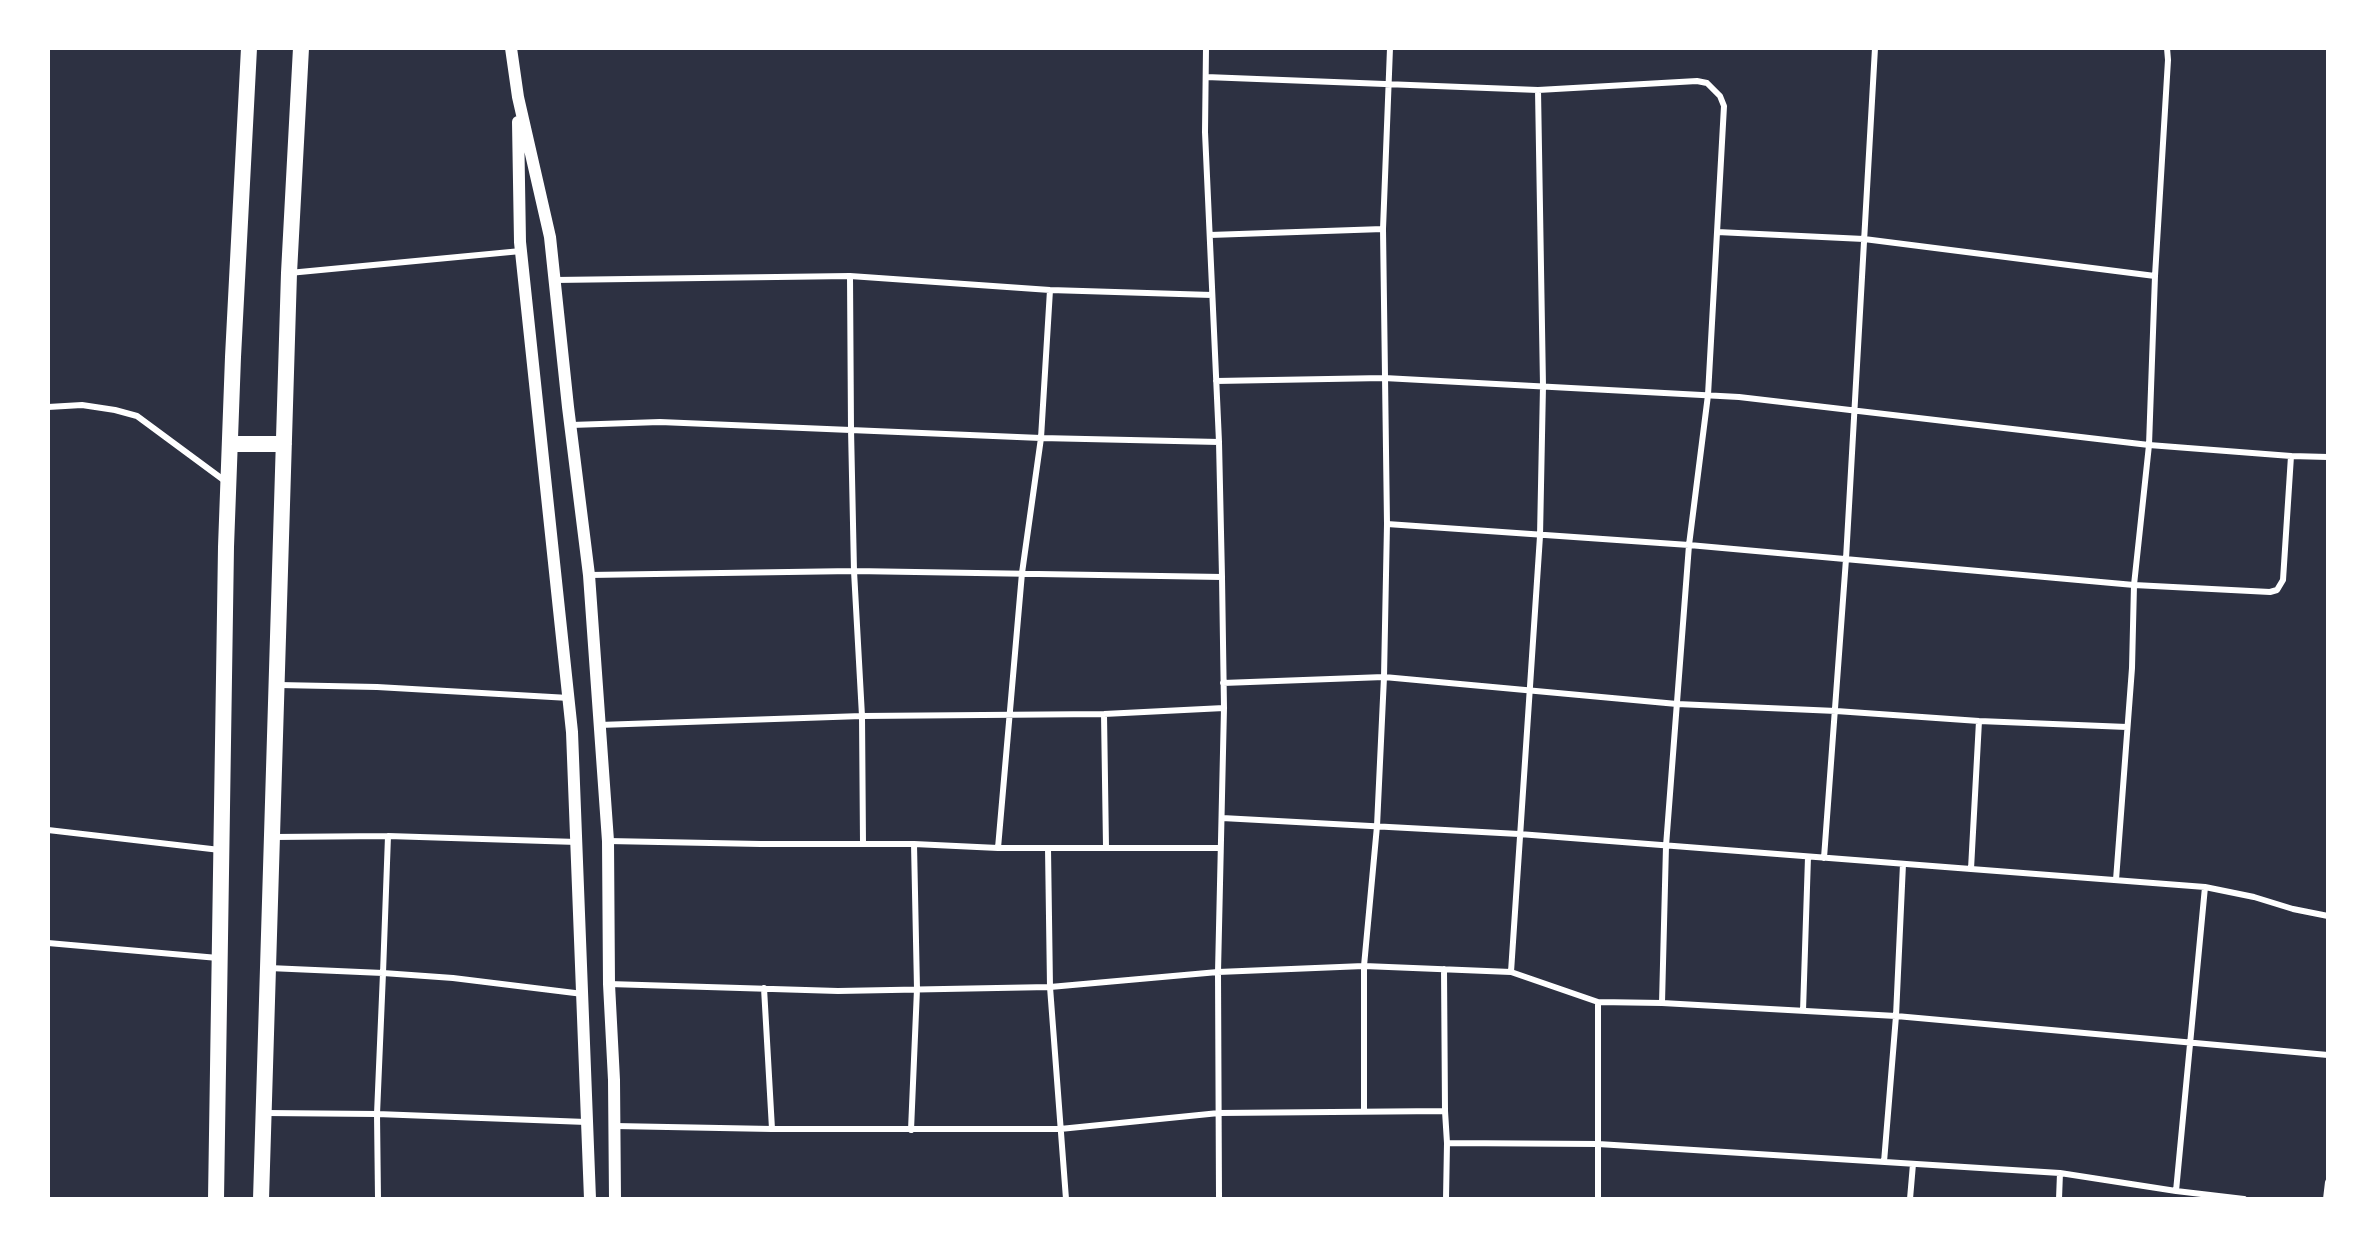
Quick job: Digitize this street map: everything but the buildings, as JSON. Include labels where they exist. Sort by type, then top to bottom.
[{"type":"highway","points":[[216,1199],[218,958],[228,483],[249,48]]},
{"type":"highway","points":[[261,1199],[289,273],[301,48]]},
{"type":"highway","points":[[230,444],[284,444]]},
{"type":"main road","points":[[511,48],[518,97],[550,237],[589,575],[608,841],[615,1199]]},
{"type":"main road","points":[[518,97],[521,251],[569,698],[578,843],[590,1199]]},
{"type":"street","points":[[1206,48],[1205,132],[1220,442],[1224,708],[1218,972],[1219,1199]]},
{"type":"street","points":[[1364,1111],[1364,966],[1377,826],[1384,677],[1387,524],[1383,229],[1390,48]]},
{"type":"street","points":[[1824,858],[1846,559],[1875,48]]},
{"type":"street","points":[[2115,880],[2132,668],[2134,585],[2149,445],[2155,276],[2168,60],[2166,48]]},
{"type":"street","points":[[1206,77],[1538,90],[1697,81],[1707,83],[1720,96],[1724,106],[1708,395],[1689,545],[1666,846],[1662,1003]]},
{"type":"street","points":[[1511,972],[1540,536],[1543,386],[1538,90]]},
{"type":"street","points":[[1210,235],[1383,229]]},
{"type":"street","points":[[1717,232],[1864,239],[2155,276]]},
{"type":"street","points":[[289,273],[521,251]]},
{"type":"street","points":[[554,280],[850,276],[1050,290],[1212,295]]},
{"type":"street","points":[[850,276],[854,572],[862,716],[863,844]]},
{"type":"street","points":[[998,848],[1022,573],[1041,438],[1050,290]]},
{"type":"street","points":[[1216,381],[1384,378],[1739,397],[2149,445],[2328,457]]},
{"type":"street","points":[[48,407],[82,405],[137,416],[228,483]]},
{"type":"street","points":[[572,425],[660,422],[1041,438],[1220,442]]},
{"type":"street","points":[[1387,524],[1689,545],[2134,585],[2270,592],[2277,590],[2283,580],[2291,456]]},
{"type":"street","points":[[589,575],[854,572],[1222,577]]},
{"type":"street","points":[[1223,683],[1384,677],[1677,704],[2127,727]]},
{"type":"street","points":[[277,685],[378,687],[569,698]]},
{"type":"street","points":[[599,725],[862,716],[1104,714],[1224,708]]},
{"type":"street","points":[[1104,714],[1106,847]]},
{"type":"street","points":[[1971,869],[1979,721]]},
{"type":"street","points":[[1222,818],[1519,834],[2205,887],[2328,916]]},
{"type":"street","points":[[48,830],[220,850]]},
{"type":"street","points":[[378,1199],[377,1114],[388,836]]},
{"type":"street","points":[[272,837],[388,836],[578,843]]},
{"type":"street","points":[[608,841],[914,844],[998,848],[1220,848]]},
{"type":"street","points":[[911,1130],[917,989],[914,844]]},
{"type":"street","points":[[1048,848],[1050,987],[1066,1199]]},
{"type":"street","points":[[1803,1011],[1808,857]]},
{"type":"street","points":[[1884,1162],[1896,1016],[1903,864]]},
{"type":"street","points":[[2176,1191],[2205,887]]},
{"type":"street","points":[[48,943],[218,958]]},
{"type":"street","points":[[609,984],[838,991],[1050,987],[1218,972],[1364,966],[1444,969],[1511,972],[1598,1002],[1662,1003],[1896,1016],[2328,1055]]},
{"type":"street","points":[[267,968],[453,978],[583,994]]},
{"type":"street","points":[[1444,969],[1445,1112],[1448,1143],[1446,1199]]},
{"type":"street","points":[[764,988],[772,1129]]},
{"type":"street","points":[[1598,1002],[1598,1199]]},
{"type":"street","points":[[615,1126],[1060,1130],[1219,1113],[1445,1112]]},
{"type":"street","points":[[263,1113],[377,1114],[586,1122]]},
{"type":"street","points":[[1448,1143],[1598,1144],[2060,1173],[2176,1191],[2193,1196],[2244,1199]]},
{"type":"street","points":[[1910,1199],[1912,1164]]},
{"type":"street","points":[[2059,1199],[2060,1173]]},
{"type":"street","points":[[2326,1199],[2328,1182]]}]
